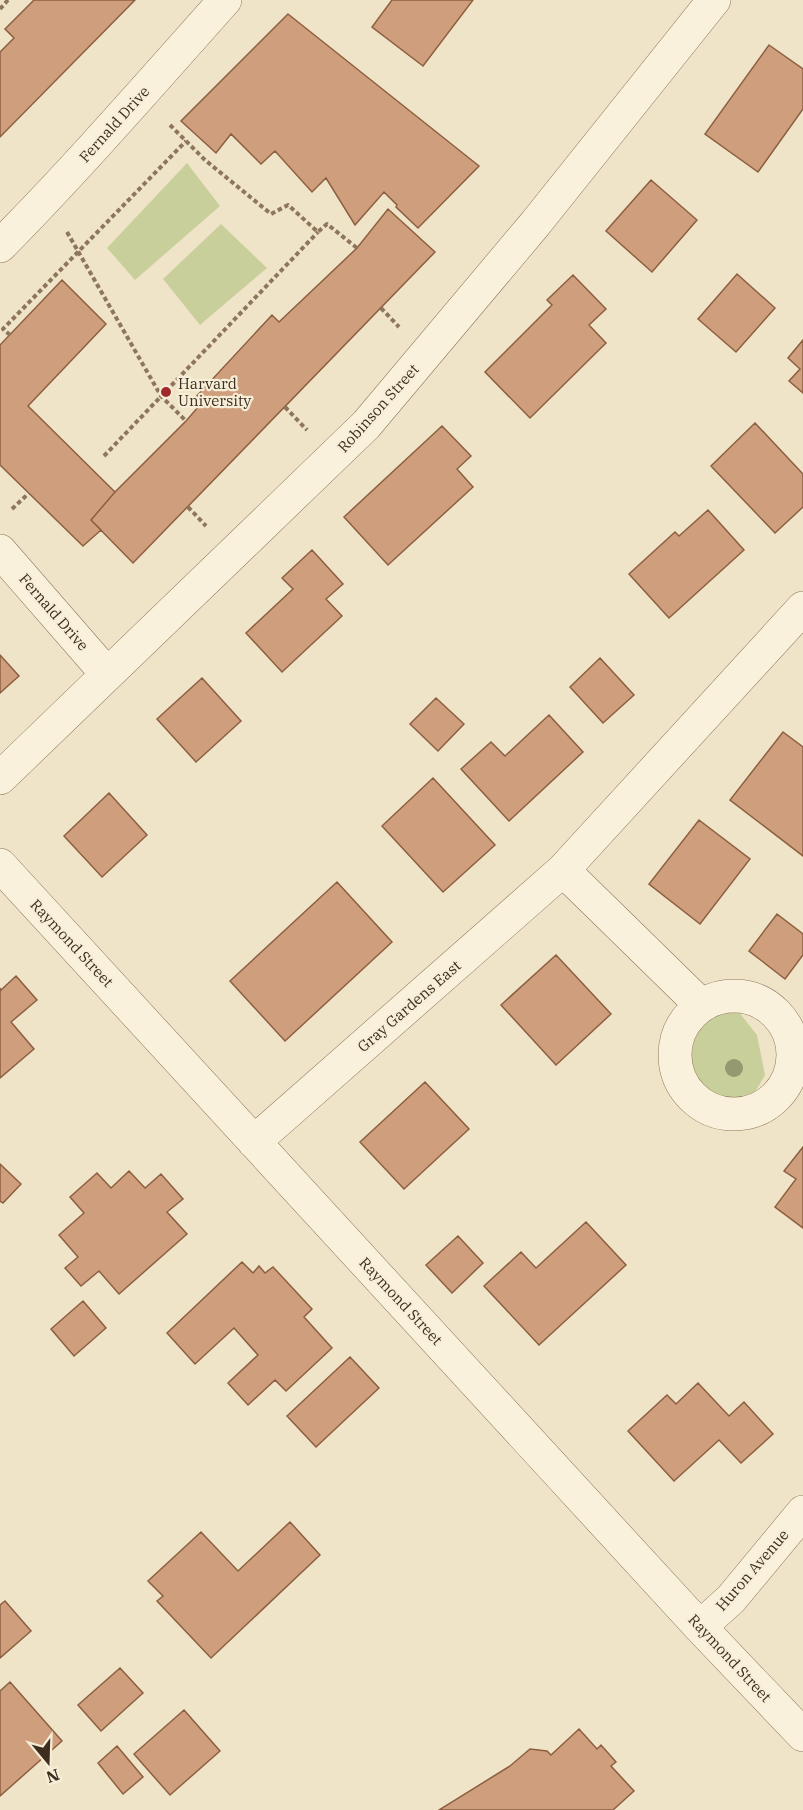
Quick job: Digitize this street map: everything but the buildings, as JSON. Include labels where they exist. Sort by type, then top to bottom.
[{"type":"street","name":"Fernald Drive","points":[[0,246],[116,123],[225,0]]},
{"type":"street","name":"Robinson Street","points":[[0,778],[366,425],[535,224],[714,0]]},
{"type":"street","name":"Fernald Drive","points":[[0,551],[107,674]]},
{"type":"street","name":"Gray Gardens East","points":[[254,1142],[563,870],[803,608]]},
{"type":"street","name":"Raymond Street","points":[[0,865],[700,1627],[803,1735]]},
{"type":"street","points":[[563,870],[701,1005]]},
{"type":"street","name":"Huron Avenue","points":[[700,1627],[731,1599],[803,1512]]},
{"type":"path","points":[[0,9],[8,0]]},
{"type":"path","points":[[170,125],[205,160],[271,214],[288,205],[318,232]]},
{"type":"path","points":[[10,335],[2,327],[186,141]]},
{"type":"path","points":[[104,456],[327,224],[357,248]]},
{"type":"path","points":[[67,233],[161,396],[186,421]]},
{"type":"path","points":[[381,308],[403,332]]},
{"type":"path","points":[[285,407],[308,431]]},
{"type":"path","points":[[12,509],[29,493]]},
{"type":"path","points":[[188,507],[211,532]]},
{"type":"green space","points":[[187,163],[220,206],[135,280],[107,248]]},
{"type":"green space","points":[[221,224],[267,268],[200,325],[163,279]]},
{"type":"green space","points":[[738,1011],[757,1035],[765,1075],[751,1099],[713,1106],[697,1085],[691,1060],[695,1032],[709,1016]]},
{"type":"place","name":"Harvard University","points":[[166,392]]}]
